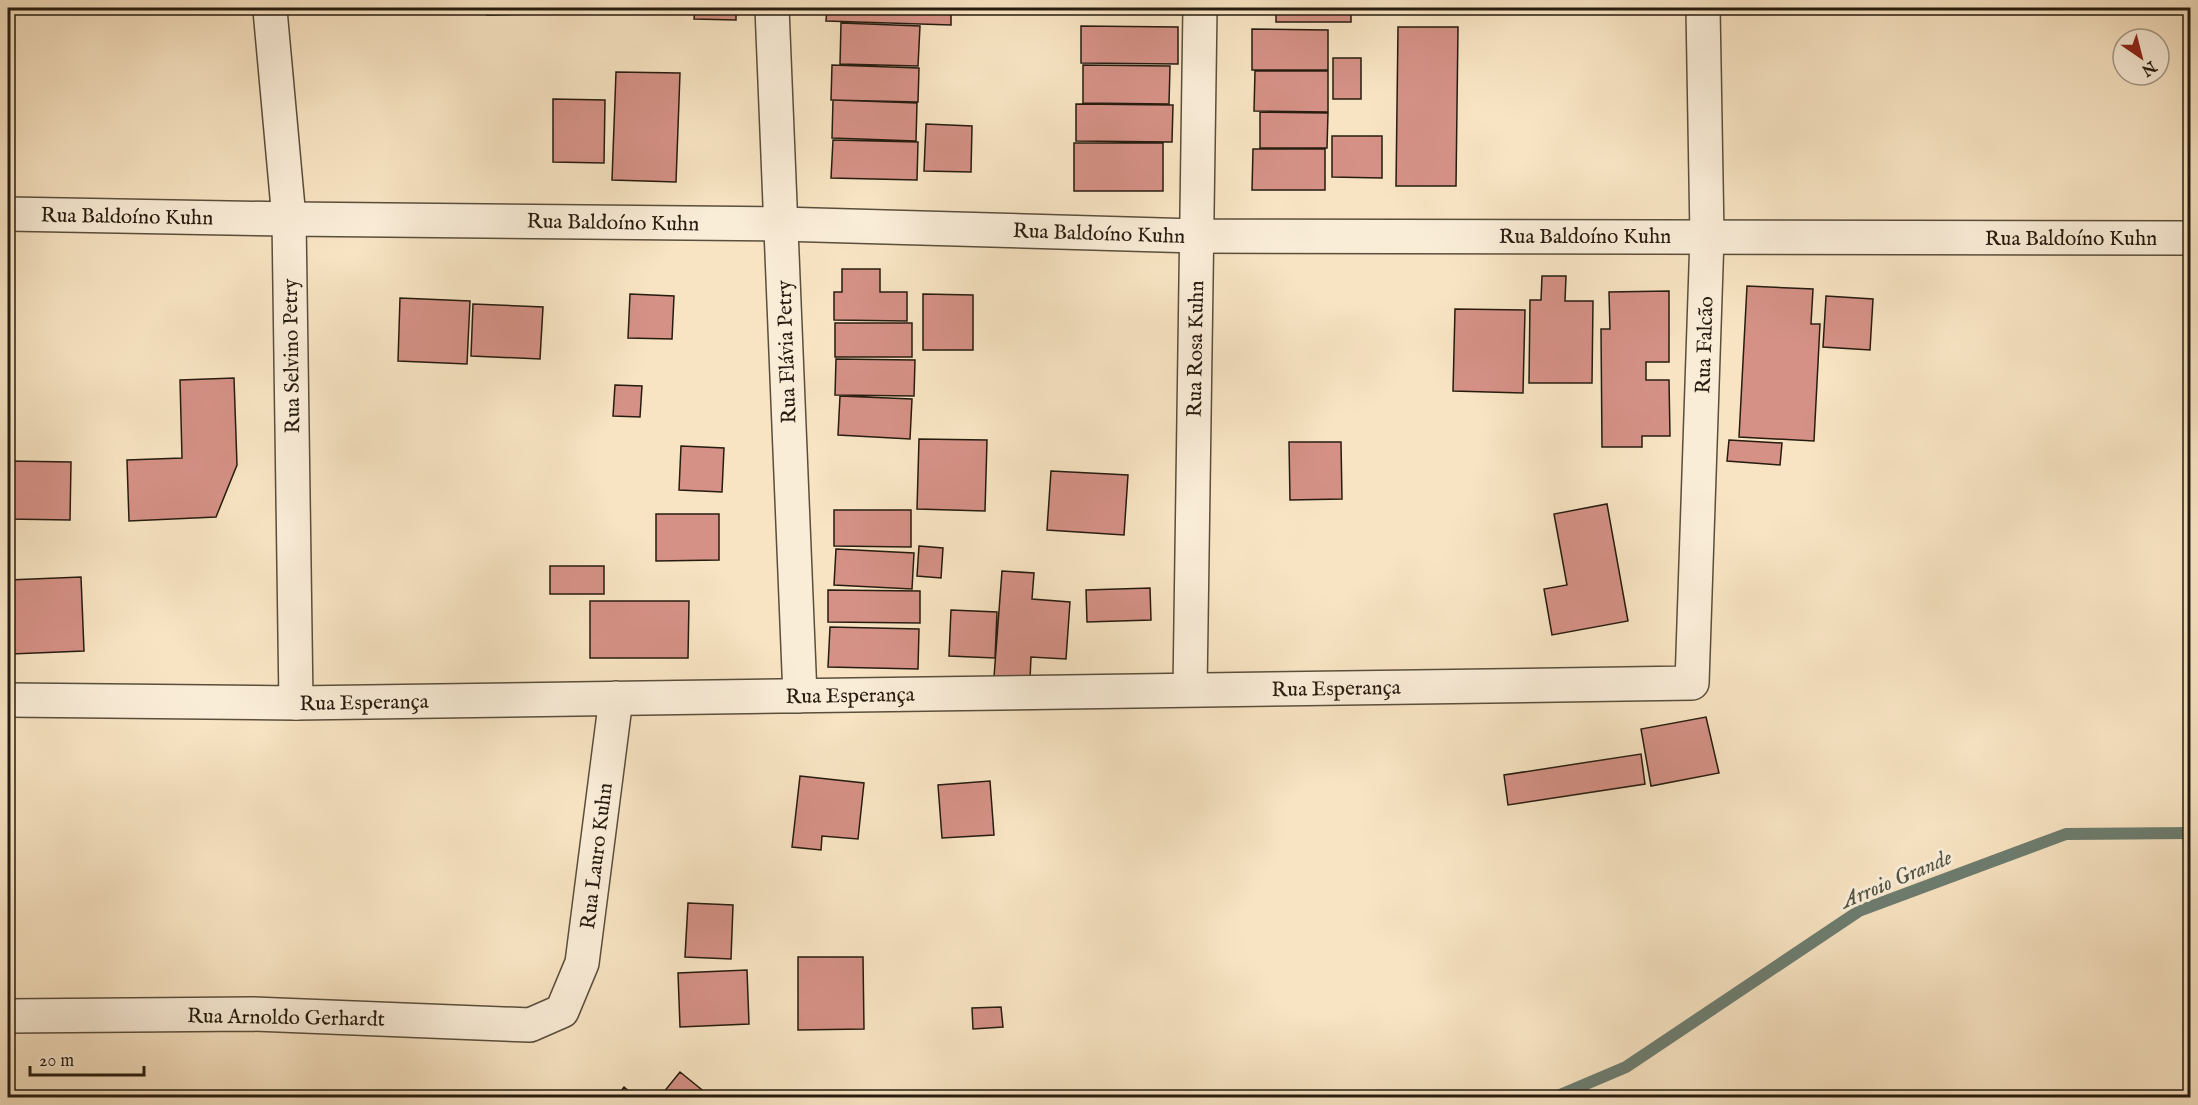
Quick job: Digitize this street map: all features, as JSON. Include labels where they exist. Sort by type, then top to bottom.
[{"type":"street","name":"Rua Flávia Petry","points":[[772,8],[800,696]]},
{"type":"street","name":"Rua Rosa Kuhn","points":[[1190,690],[1200,8]]},
{"type":"street","name":"Rua Falcão","points":[[1692,683],[1707,237],[1703,8]]},
{"type":"street","name":"Rua Selvino Petry","points":[[270,10],[289,219],[296,703]]},
{"type":"street","name":"Rua Baldoíno Kuhn","points":[[8,214],[780,224],[1196,236],[2190,238]]},
{"type":"street","name":"Rua Esperança","points":[[8,700],[296,703],[1692,683]]},
{"type":"street","name":"Rua Lauro Kuhn","points":[[562,1011],[582,963],[616,698]]},
{"type":"street","name":"Rua Arnoldo Gerhardt","points":[[8,1016],[253,1014],[530,1025],[562,1011]]},
{"type":"building","points":[[487,8],[538,8],[538,14],[487,15]]},
{"type":"building","points":[[695,8],[736,8],[736,20],[694,19]]},
{"type":"building","points":[[827,8],[951,8],[951,25],[826,21]]},
{"type":"building","points":[[1276,8],[1351,8],[1351,22],[1276,22]]},
{"type":"building","points":[[841,23],[920,26],[918,66],[840,64]]},
{"type":"building","points":[[1081,26],[1178,27],[1178,64],[1081,63]]},
{"type":"building","points":[[1398,27],[1458,27],[1456,186],[1396,186]]},
{"type":"building","points":[[1252,29],[1328,30],[1328,70],[1252,70]]},
{"type":"building","points":[[1333,58],[1361,58],[1361,99],[1333,99]]},
{"type":"building","points":[[832,65],[919,68],[918,102],[831,100]]},
{"type":"building","points":[[1083,65],[1170,66],[1169,104],[1083,103]]},
{"type":"building","points":[[1255,71],[1328,71],[1328,112],[1254,111]]},
{"type":"building","points":[[616,72],[680,73],[676,182],[612,180]]},
{"type":"building","points":[[553,99],[605,100],[604,163],[553,162]]},
{"type":"building","points":[[833,100],[917,103],[916,141],[832,138]]},
{"type":"building","points":[[1076,104],[1173,105],[1172,142],[1076,141]]},
{"type":"building","points":[[1260,112],[1328,113],[1327,148],[1260,148]]},
{"type":"building","points":[[926,124],[972,126],[971,172],[924,171]]},
{"type":"building","points":[[1332,136],[1382,136],[1382,178],[1332,177]]},
{"type":"building","points":[[833,140],[918,142],[917,180],[831,178]]},
{"type":"building","points":[[1074,143],[1163,143],[1163,191],[1074,191]]},
{"type":"building","points":[[1253,149],[1325,149],[1325,190],[1252,190]]},
{"type":"building","points":[[842,269],[880,269],[880,292],[907,292],[907,321],[834,320],[834,292],[842,292]]},
{"type":"building","points":[[1542,276],[1566,276],[1565,301],[1593,301],[1592,383],[1529,383],[1530,300],[1541,300]]},
{"type":"building","points":[[1747,286],[1813,289],[1811,324],[1820,324],[1814,441],[1739,437]]},
{"type":"building","points":[[1669,291],[1669,362],[1646,362],[1646,380],[1669,380],[1670,436],[1642,436],[1642,447],[1602,447],[1601,329],[1610,329],[1609,292]]},
{"type":"building","points":[[630,294],[674,296],[672,339],[628,338]]},
{"type":"building","points":[[923,294],[973,295],[973,350],[923,350]]},
{"type":"building","points":[[1826,296],[1873,299],[1870,350],[1823,347]]},
{"type":"building","points":[[400,298],[470,301],[467,364],[398,361]]},
{"type":"building","points":[[473,304],[543,307],[540,359],[471,356]]},
{"type":"building","points":[[1455,309],[1525,310],[1523,393],[1453,391]]},
{"type":"building","points":[[835,323],[912,323],[912,357],[835,357]]},
{"type":"building","points":[[836,359],[915,360],[914,396],[835,395]]},
{"type":"building","points":[[234,378],[237,465],[216,517],[129,521],[127,460],[182,458],[180,380]]},
{"type":"building","points":[[615,385],[642,386],[640,417],[613,416]]},
{"type":"building","points":[[840,396],[912,399],[910,439],[838,435]]},
{"type":"building","points":[[919,439],[987,440],[985,511],[917,509]]},
{"type":"building","points":[[1729,440],[1782,443],[1780,465],[1727,461]]},
{"type":"building","points":[[1289,442],[1341,442],[1342,499],[1290,500]]},
{"type":"building","points":[[681,446],[724,448],[722,492],[679,490]]},
{"type":"building","points":[[8,461],[71,462],[70,520],[8,519]]},
{"type":"building","points":[[1051,471],[1128,475],[1124,535],[1047,530]]},
{"type":"building","points":[[1607,504],[1628,621],[1552,635],[1544,589],[1567,585],[1554,514]]},
{"type":"building","points":[[834,510],[911,510],[911,547],[834,546]]},
{"type":"building","points":[[656,514],[719,514],[719,560],[656,561]]},
{"type":"building","points":[[919,546],[943,548],[941,578],[917,576]]},
{"type":"building","points":[[836,549],[914,553],[912,589],[834,585]]},
{"type":"building","points":[[550,566],[604,566],[604,594],[550,594]]},
{"type":"building","points":[[1002,571],[1034,573],[1032,599],[1070,602],[1066,659],[1031,657],[1030,679],[994,677]]},
{"type":"building","points":[[81,577],[84,651],[11,654],[8,580]]},
{"type":"building","points":[[1150,588],[1151,620],[1087,622],[1086,590]]},
{"type":"building","points":[[828,590],[920,591],[920,623],[828,622]]},
{"type":"building","points":[[590,601],[689,601],[688,658],[590,658]]},
{"type":"building","points":[[951,610],[997,612],[995,658],[949,656]]},
{"type":"building","points":[[830,627],[919,629],[918,669],[828,667]]},
{"type":"building","points":[[1706,717],[1719,773],[1651,786],[1641,729]]},
{"type":"building","points":[[1641,754],[1645,784],[1508,805],[1504,775]]},
{"type":"building","points":[[8,773],[12,773],[9,848],[8,848]]},
{"type":"building","points":[[800,776],[864,783],[858,839],[822,836],[821,850],[792,847]]},
{"type":"building","points":[[990,781],[994,835],[942,838],[938,785]]},
{"type":"building","points":[[688,903],[733,905],[731,959],[685,957]]},
{"type":"building","points":[[798,957],[863,957],[864,1029],[798,1030]]},
{"type":"building","points":[[747,970],[749,1024],[680,1027],[678,973]]},
{"type":"building","points":[[1001,1007],[1003,1027],[973,1029],[972,1008]]},
{"type":"building","points":[[680,1072],[712,1098],[659,1098]]},
{"type":"building","points":[[624,1087],[637,1098],[616,1098]]},
{"type":"waterway","name":"Arroio Grande","points":[[1553,1098],[1626,1067],[1859,911],[2066,834],[2190,833]]}]
